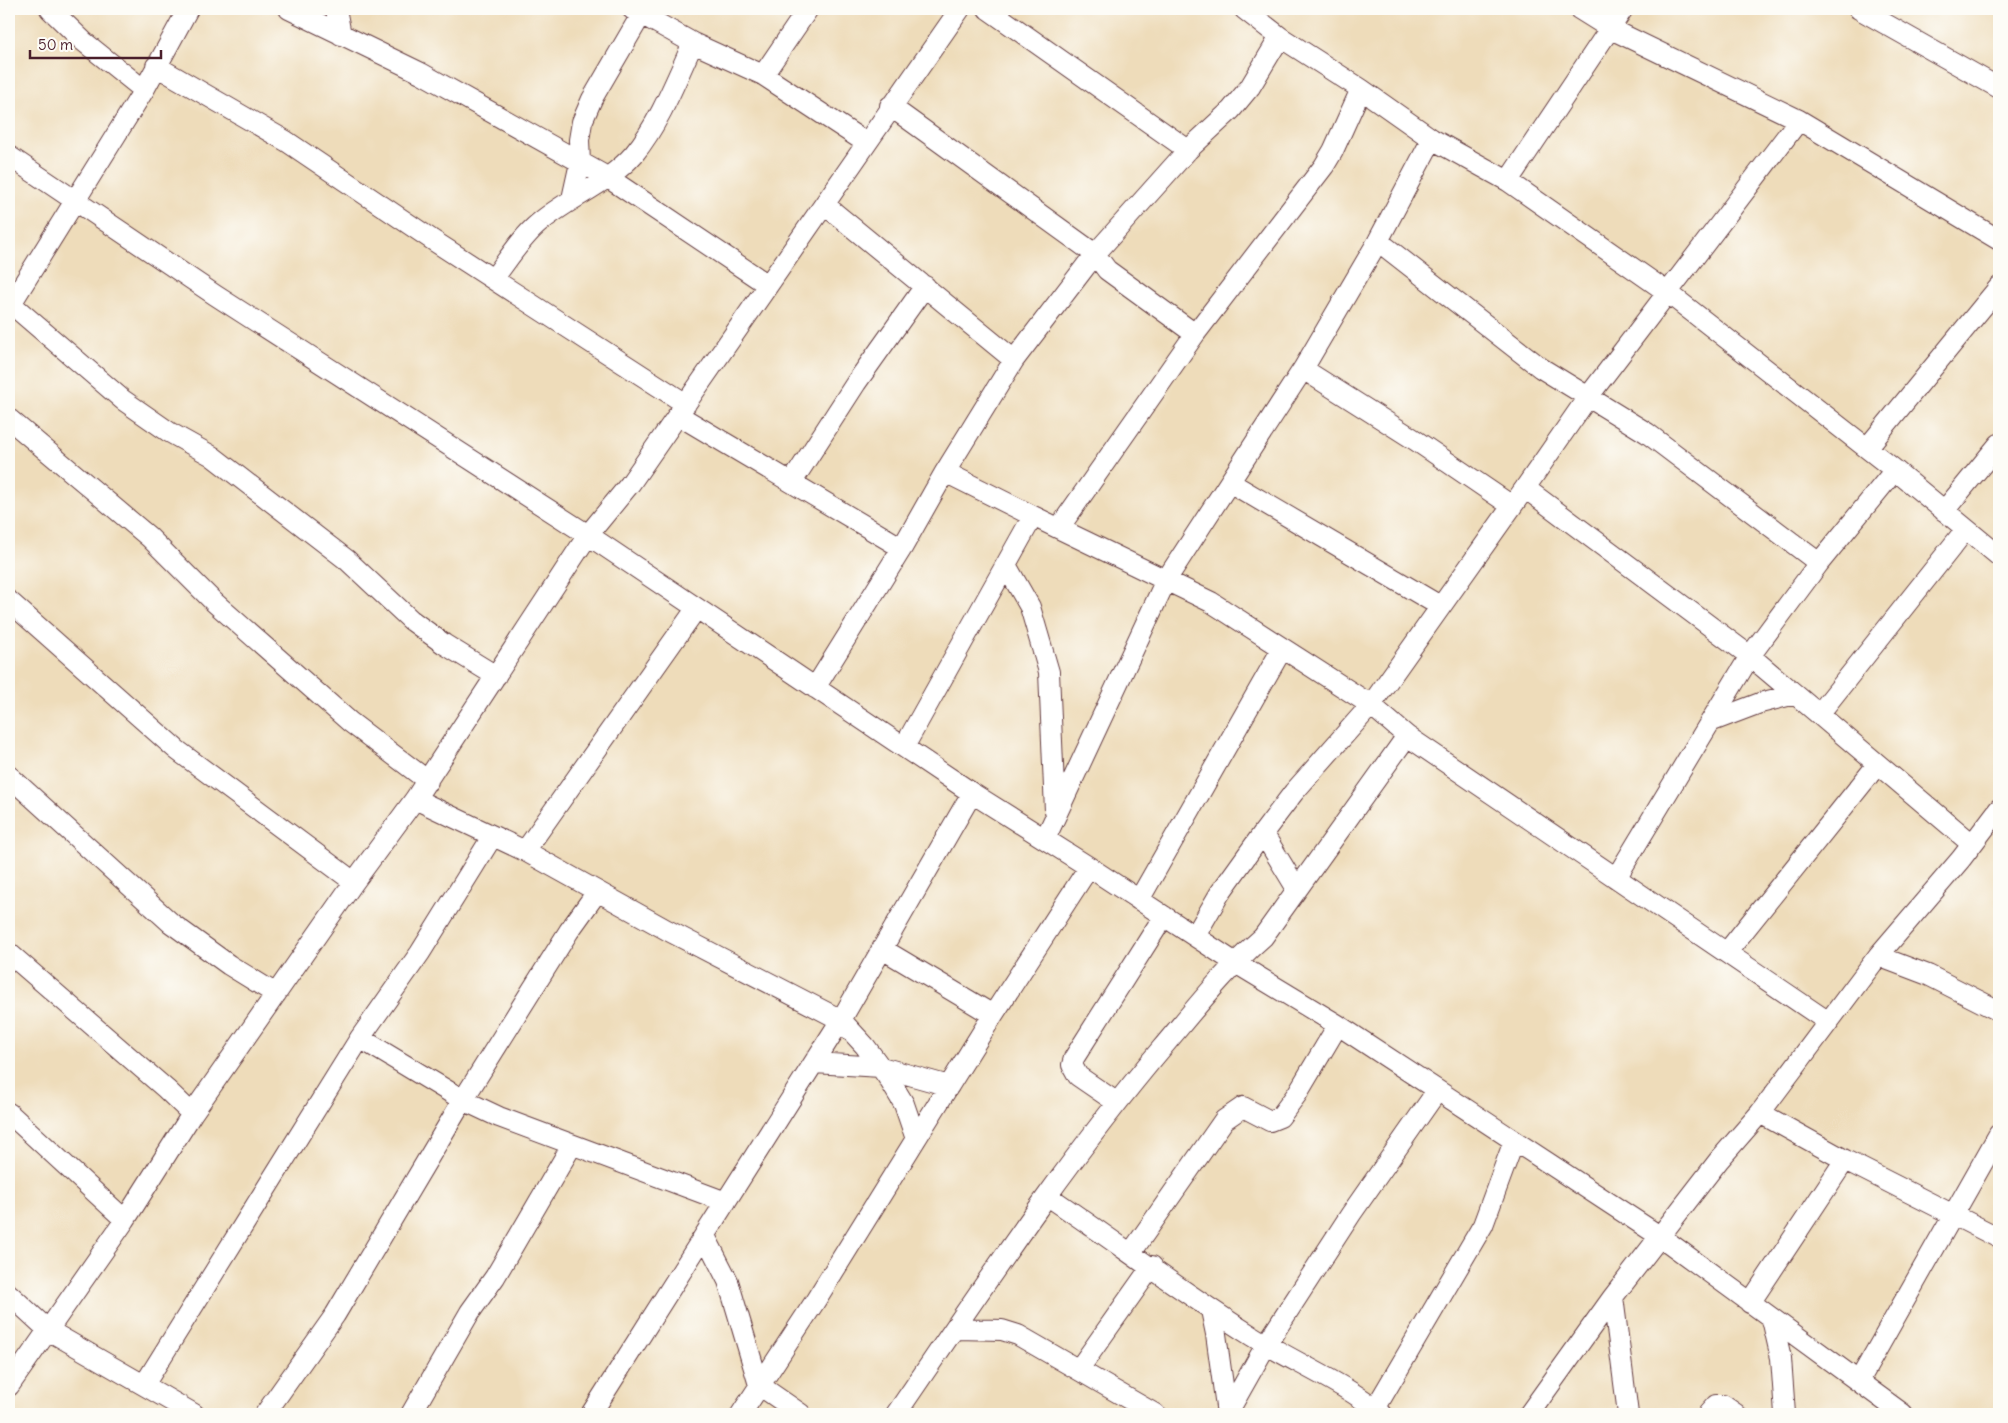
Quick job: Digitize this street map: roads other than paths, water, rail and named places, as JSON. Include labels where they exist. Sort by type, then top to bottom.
[{"type":"street","points":[[50,9],[83,41],[144,90]]},
{"type":"street","points":[[188,9],[144,90],[77,201],[9,304],[123,400],[168,432],[212,456],[347,560],[411,620],[444,644],[496,676]]},
{"type":"street","points":[[336,9],[341,35]]},
{"type":"street","points":[[763,75],[808,9]]},
{"type":"street","points":[[9,1386],[125,1220],[192,1114],[354,882],[428,780],[588,534],[630,484],[825,205],[890,106],[960,9]]},
{"type":"street","points":[[988,9],[1188,150]]},
{"type":"street","points":[[1244,9],[1280,38],[1361,89],[1432,139],[1508,181],[1667,292],[1895,470],[1999,556]]},
{"type":"street","points":[[1579,9],[1611,29],[1800,120],[1999,240]]},
{"type":"street","points":[[1508,181],[1623,9]]},
{"type":"street","points":[[1859,9],[1999,88]]},
{"type":"street","points":[[297,10],[341,35],[421,73],[607,177],[768,285]]},
{"type":"street","points":[[572,199],[580,163],[579,140],[582,122],[636,12],[693,43],[763,75],[865,142]]},
{"type":"street","points":[[815,688],[902,548],[945,472],[1014,360],[1095,254],[1188,150],[1231,110],[1250,87],[1280,38]]},
{"type":"street","points":[[493,279],[538,224],[572,199],[607,177],[633,155],[662,109],[693,43]]},
{"type":"street","points":[[156,66],[216,99],[293,146],[493,279],[682,410],[792,482],[902,548]]},
{"type":"street","points":[[1058,528],[1194,334],[1324,166],[1333,152],[1361,89]]},
{"type":"street","points":[[890,106],[1095,254],[1107,270],[1194,334]]},
{"type":"street","points":[[1195,936],[1220,893],[1263,833],[1294,792],[1371,705],[1588,397],[1800,120]]},
{"type":"street","points":[[1045,839],[1166,580],[1231,483],[1303,369],[1378,241],[1432,139]]},
{"type":"street","points":[[9,156],[215,296],[588,534],[696,609],[972,793],[1234,962],[1338,1025],[1660,1237],[1903,1414]]},
{"type":"street","points":[[825,205],[1014,360]]},
{"type":"street","points":[[1378,241],[1540,368],[1647,433],[1819,563]]},
{"type":"street","points":[[792,482],[856,383],[924,286]]},
{"type":"street","points":[[1867,448],[1999,286]]},
{"type":"street","points":[[1303,369],[1415,440],[1512,506]]},
{"type":"street","points":[[9,418],[149,537],[214,602],[350,722],[428,780]]},
{"type":"street","points":[[1944,511],[1999,444]]},
{"type":"street","points":[[1616,878],[1750,656],[1819,563],[1895,470]]},
{"type":"street","points":[[945,472],[1211,602],[1371,705],[1407,736],[1827,1021]]},
{"type":"street","points":[[1231,483],[1440,606]]},
{"type":"street","points":[[1525,488],[1750,656],[1972,844]]},
{"type":"street","points":[[904,747],[1033,516]]},
{"type":"street","points":[[1818,714],[1966,528]]},
{"type":"street","points":[[1006,565],[1030,607],[1049,672],[1055,771],[1055,818]]},
{"type":"street","points":[[9,601],[178,750],[354,882]]},
{"type":"street","points":[[525,852],[696,609]]},
{"type":"street","points":[[1139,900],[1282,648]]},
{"type":"street","points":[[1710,722],[1760,703],[1795,694]]},
{"type":"street","points":[[896,1414],[1116,1102],[1234,962],[1263,937],[1407,736]]},
{"type":"street","points":[[1727,952],[1877,765]]},
{"type":"street","points":[[9,776],[171,923],[229,965],[276,994]]},
{"type":"street","points":[[590,1414],[841,1020],[884,950],[972,793]]},
{"type":"street","points":[[415,799],[525,852],[597,892],[841,1020],[881,1067],[904,1104],[916,1139]]},
{"type":"street","points":[[1529,1414],[1613,1297],[1719,1160],[1760,1113],[1827,1021],[1878,956],[1999,809]]},
{"type":"street","points":[[1263,833],[1298,889]]},
{"type":"street","points":[[144,1385],[360,1038],[420,953],[492,837]]},
{"type":"street","points":[[741,1414],[814,1303],[993,1015],[1089,867]]},
{"type":"street","points":[[265,1414],[335,1315],[463,1100],[569,931],[597,892]]},
{"type":"street","points":[[1116,1102],[1078,1076],[1072,1065],[1074,1058],[1164,916]]},
{"type":"street","points":[[884,950],[993,1015]]},
{"type":"street","points":[[9,953],[166,1089],[192,1114]]},
{"type":"street","points":[[1878,956],[1928,976],[1999,1012]]},
{"type":"street","points":[[1131,1253],[1224,1120],[1243,1107],[1270,1121],[1280,1118],[1297,1094],[1338,1025]]},
{"type":"street","points":[[360,1038],[463,1100],[499,1117],[726,1202]]},
{"type":"street","points":[[814,1063],[881,1067],[949,1086]]},
{"type":"street","points":[[1227,1414],[1266,1345],[1352,1214],[1437,1091]]},
{"type":"street","points":[[9,1113],[125,1220]]},
{"type":"street","points":[[1760,1113],[1845,1160],[1999,1238]]},
{"type":"street","points":[[1859,1381],[1999,1134]]},
{"type":"street","points":[[1048,1196],[1152,1266],[1211,1310],[1266,1345],[1329,1379],[1377,1412],[1483,1225],[1514,1141]]},
{"type":"street","points":[[411,1414],[470,1312],[505,1261],[572,1145]]},
{"type":"street","points":[[1750,1304],[1845,1160]]},
{"type":"street","points":[[705,1236],[728,1281],[759,1385],[801,1414]]},
{"type":"street","points":[[1079,1369],[1152,1266]]},
{"type":"street","points":[[9,1294],[48,1330],[86,1354],[194,1414]]},
{"type":"street","points":[[1613,1297],[1628,1414]]},
{"type":"street","points":[[1211,1310],[1227,1414]]},
{"type":"street","points":[[1772,1319],[1781,1358],[1785,1414]]},
{"type":"street","points":[[956,1329],[1002,1330],[1018,1335],[1155,1414]]},
{"type":"street","points":[[1708,1414],[1716,1404],[1724,1405],[1736,1414]]}]
